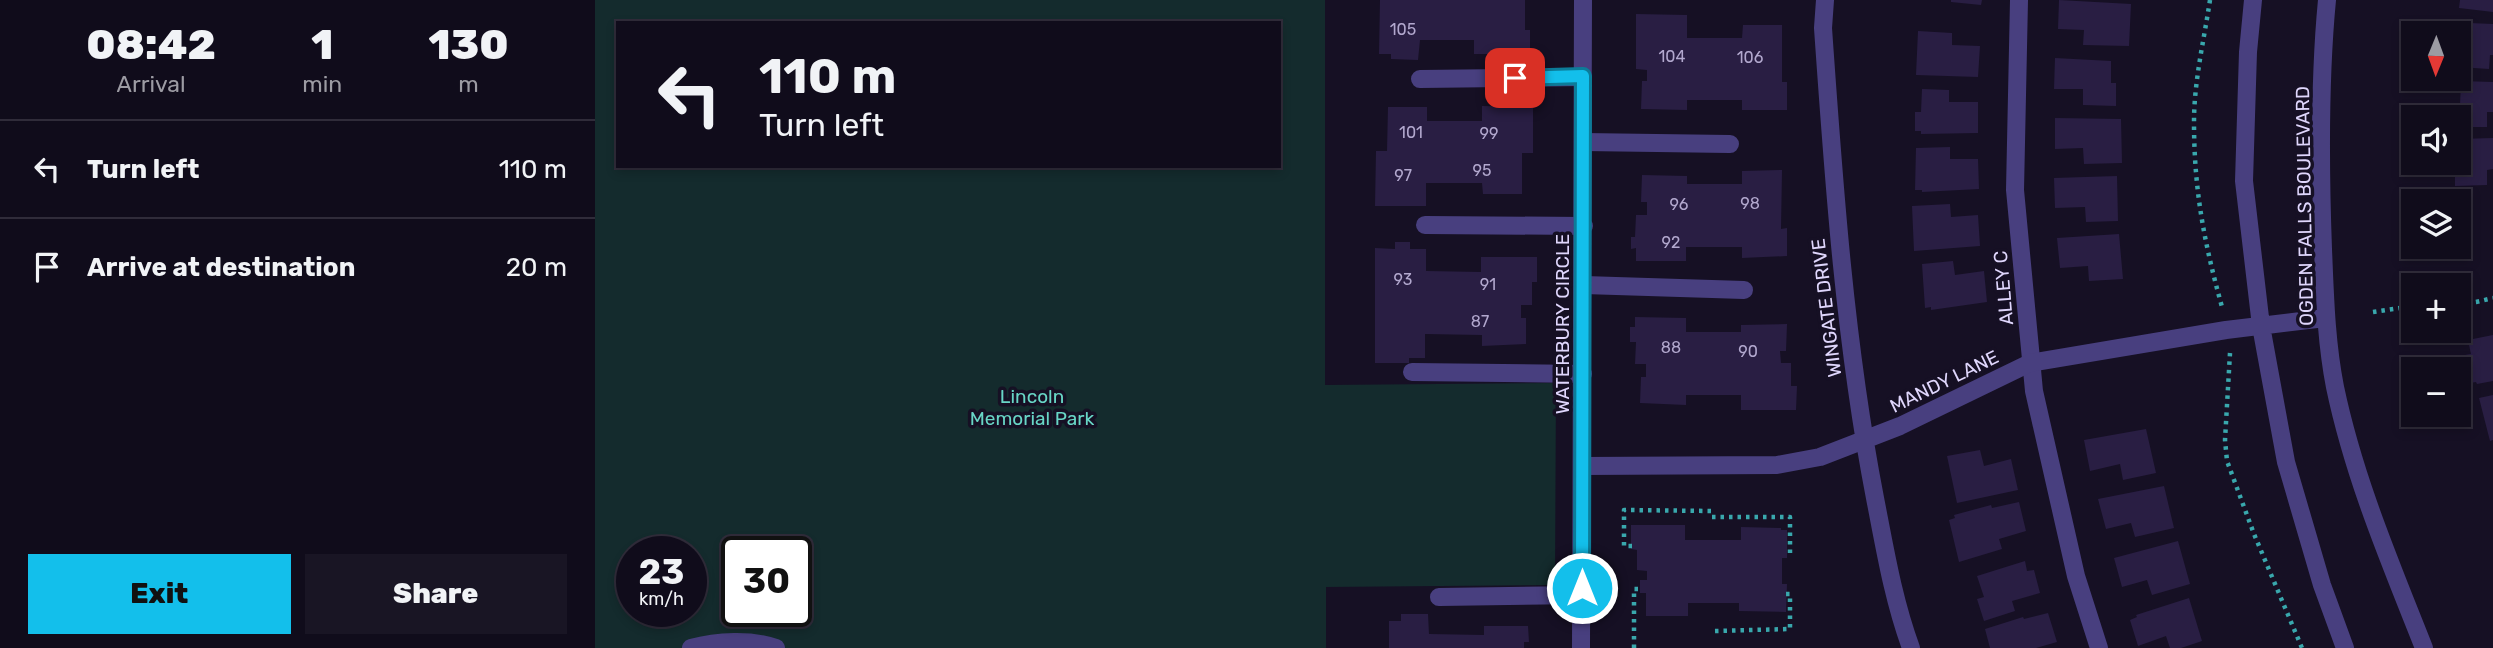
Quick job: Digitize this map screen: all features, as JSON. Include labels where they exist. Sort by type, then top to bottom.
[{"type":"street","name":"WATERBURY CIRCLE","points":[[1581,648],[1583,0]]},
{"type":"street","name":"WINGATE DRIVE","points":[[1825,0],[1823,28],[1836,220],[1864,441],[1897,610],[1911,648]]},
{"type":"street","name":"ALLEY C","points":[[2019,0],[2015,190],[2030,363],[2076,576],[2099,648]]},
{"type":"street","points":[[2252,0],[2244,181],[2260,326],[2285,462],[2322,585],[2345,648]]},
{"type":"street","name":"OGDEN FALLS BOULEVARD","points":[[2327,0],[2323,43],[2321,181],[2325,318],[2335,386],[2351,453],[2370,513],[2424,648]]},
{"type":"street","points":[[1420,79],[1583,76]]},
{"type":"street","points":[[1583,142],[1730,144]]},
{"type":"street","points":[[1425,225],[1584,226]]},
{"type":"street","points":[[1584,285],[1744,290]]},
{"type":"street","name":"MANDY LANE","points":[[1582,466],[1777,465],[1820,457],[1900,426],[2030,363],[2325,318]]},
{"type":"street","points":[[1412,372],[1583,374]]},
{"type":"street","points":[[1439,597],[1582,595]]},
{"type":"street","points":[[691,648],[737,642],[776,648]]},
{"type":"path","points":[[2210,0],[2194,120],[2197,200],[2222,309]]},
{"type":"path","points":[[2471,302],[2493,298]]},
{"type":"path","points":[[2373,312],[2401,308]]},
{"type":"path","points":[[2231,357],[2225,440],[2227,461],[2254,534],[2302,648]]},
{"type":"path","points":[[1632,546],[1624,546],[1624,510],[1790,517],[1790,553],[1787,553]]},
{"type":"path","points":[[1634,648],[1634,589],[1640,589]]},
{"type":"path","points":[[1715,631],[1790,629],[1790,594],[1786,594]]},
{"type":"green space","name":"Lincoln Memorial Park","points":[[595,0],[1325,0],[1325,385],[1556,383],[1555,585],[1326,587],[1326,648],[595,648]]},
{"type":"building","points":[[1380,0],[1525,0],[1525,30],[1530,30],[1530,54],[1474,54],[1474,40],[1420,40],[1418,60],[1391,59],[1391,54],[1379,54]]},
{"type":"building","points":[[1951,0],[1982,0],[1981,5]]},
{"type":"building","points":[[2059,0],[2131,4],[2129,46],[2083,45],[2084,30],[2058,29]]},
{"type":"building","points":[[2460,0],[2493,0],[2493,12],[2459,8]]},
{"type":"building","points":[[1636,14],[1687,15],[1687,38],[1742,38],[1743,25],[1782,25],[1782,82],[1787,82],[1787,110],[1742,110],[1742,100],[1687,100],[1687,110],[1641,109],[1642,81],[1647,81],[1647,70],[1636,69]]},
{"type":"building","points":[[2471,23],[2493,24],[2493,55],[2490,55],[2489,69],[2471,68]]},
{"type":"building","points":[[1918,31],[1952,33],[1952,45],[1980,46],[1978,77],[1916,75]]},
{"type":"building","points":[[2055,58],[2111,61],[2111,83],[2116,83],[2116,106],[2083,105],[2083,89],[2054,89]]},
{"type":"building","points":[[2471,81],[2493,82],[2493,112],[2487,112],[2487,127],[2471,127],[2471,105],[2460,105],[2461,91],[2471,91]]},
{"type":"building","points":[[1922,89],[1949,90],[1949,102],[1978,102],[1978,133],[1921,134],[1921,131],[1915,131],[1915,112],[1921,112]]},
{"type":"building","points":[[1482,106],[1533,107],[1533,153],[1522,153],[1522,194],[1483,194],[1482,183],[1426,183],[1426,206],[1375,206],[1376,151],[1387,151],[1388,107],[1427,107],[1427,121],[1482,121]]},
{"type":"building","points":[[2055,118],[2121,119],[2122,163],[2084,164],[2083,148],[2055,149]]},
{"type":"building","points":[[2493,138],[2493,169],[2487,170],[2487,185],[2455,186],[2455,175],[2471,175],[2471,139]]},
{"type":"building","points":[[1950,147],[1950,159],[1978,159],[1979,189],[1922,192],[1915,190],[1916,148]]},
{"type":"building","points":[[1782,170],[1781,229],[1787,228],[1787,256],[1742,258],[1742,247],[1686,247],[1686,261],[1636,261],[1636,248],[1631,249],[1631,237],[1635,237],[1636,215],[1647,215],[1647,202],[1641,202],[1642,175],[1687,176],[1687,184],[1742,184],[1742,171]]},
{"type":"building","points":[[2117,176],[2118,221],[2086,222],[2085,207],[2055,208],[2054,178]]},
{"type":"building","points":[[1950,204],[1951,217],[1978,215],[1980,246],[1914,251],[1912,206]]},
{"type":"building","points":[[2119,234],[2123,279],[2089,281],[2088,266],[2060,268],[2057,238]]},
{"type":"building","points":[[1395,242],[1410,242],[1410,249],[1426,249],[1426,271],[1481,272],[1481,257],[1537,257],[1537,282],[1532,282],[1532,305],[1521,305],[1521,318],[1526,318],[1526,344],[1482,346],[1482,335],[1425,334],[1425,358],[1409,358],[1409,363],[1375,363],[1375,248],[1395,249]]},
{"type":"building","points":[[1953,261],[1955,275],[1984,271],[1987,302],[1931,310],[1931,307],[1925,308],[1922,264]]},
{"type":"building","points":[[1635,317],[1686,318],[1686,332],[1741,332],[1741,325],[1787,324],[1786,351],[1780,351],[1781,363],[1791,363],[1791,386],[1797,386],[1796,410],[1741,410],[1741,395],[1686,395],[1686,405],[1640,403],[1641,377],[1646,377],[1646,364],[1635,364],[1636,342],[1630,342],[1630,327],[1635,327]]},
{"type":"building","points":[[2493,335],[2493,381],[2471,383],[2471,357],[2465,355],[2471,354],[2469,343],[2471,339]]},
{"type":"building","points":[[2493,395],[2493,440],[2490,441],[2479,398]]},
{"type":"building","points":[[2146,429],[2156,473],[2123,480],[2120,464],[2090,471],[2084,440]]},
{"type":"building","points":[[1980,450],[1984,466],[2011,459],[2018,490],[1957,503],[1947,456]]},
{"type":"building","points":[[2164,486],[2174,528],[2135,537],[2131,523],[2106,529],[2098,499]]},
{"type":"building","points":[[2019,502],[2026,531],[1999,539],[2002,549],[1959,562],[1949,520],[1955,518],[1954,515],[1991,505],[1992,508]]},
{"type":"building","points":[[1631,525],[1685,525],[1685,540],[1741,540],[1741,527],[1787,530],[1787,558],[1782,558],[1782,584],[1787,584],[1786,612],[1739,611],[1739,603],[1688,603],[1688,616],[1646,616],[1646,593],[1640,593],[1640,580],[1647,580],[1647,571],[1637,570],[1637,550],[1631,549]]},
{"type":"building","points":[[2178,541],[2190,584],[2152,595],[2147,580],[2122,587],[2114,558]]},
{"type":"building","points":[[2025,561],[2027,571],[2034,570],[2040,593],[2012,601],[2015,611],[1984,621],[1977,599],[1984,597],[1977,576]]},
{"type":"building","points":[[2189,598],[2202,641],[2181,648],[2170,648],[2166,636],[2138,646],[2130,620],[2137,617],[2136,615]]},
{"type":"building","points":[[2048,613],[2057,642],[2036,648],[1990,648],[1985,629],[2023,617],[2024,619]]},
{"type":"building","points":[[1401,614],[1428,614],[1429,634],[1484,635],[1484,626],[1528,626],[1529,642],[1524,642],[1524,648],[1389,648],[1389,621],[1401,621]]},
{"type":"route","points":[[1515,78],[1583,76],[1582,588]]}]
